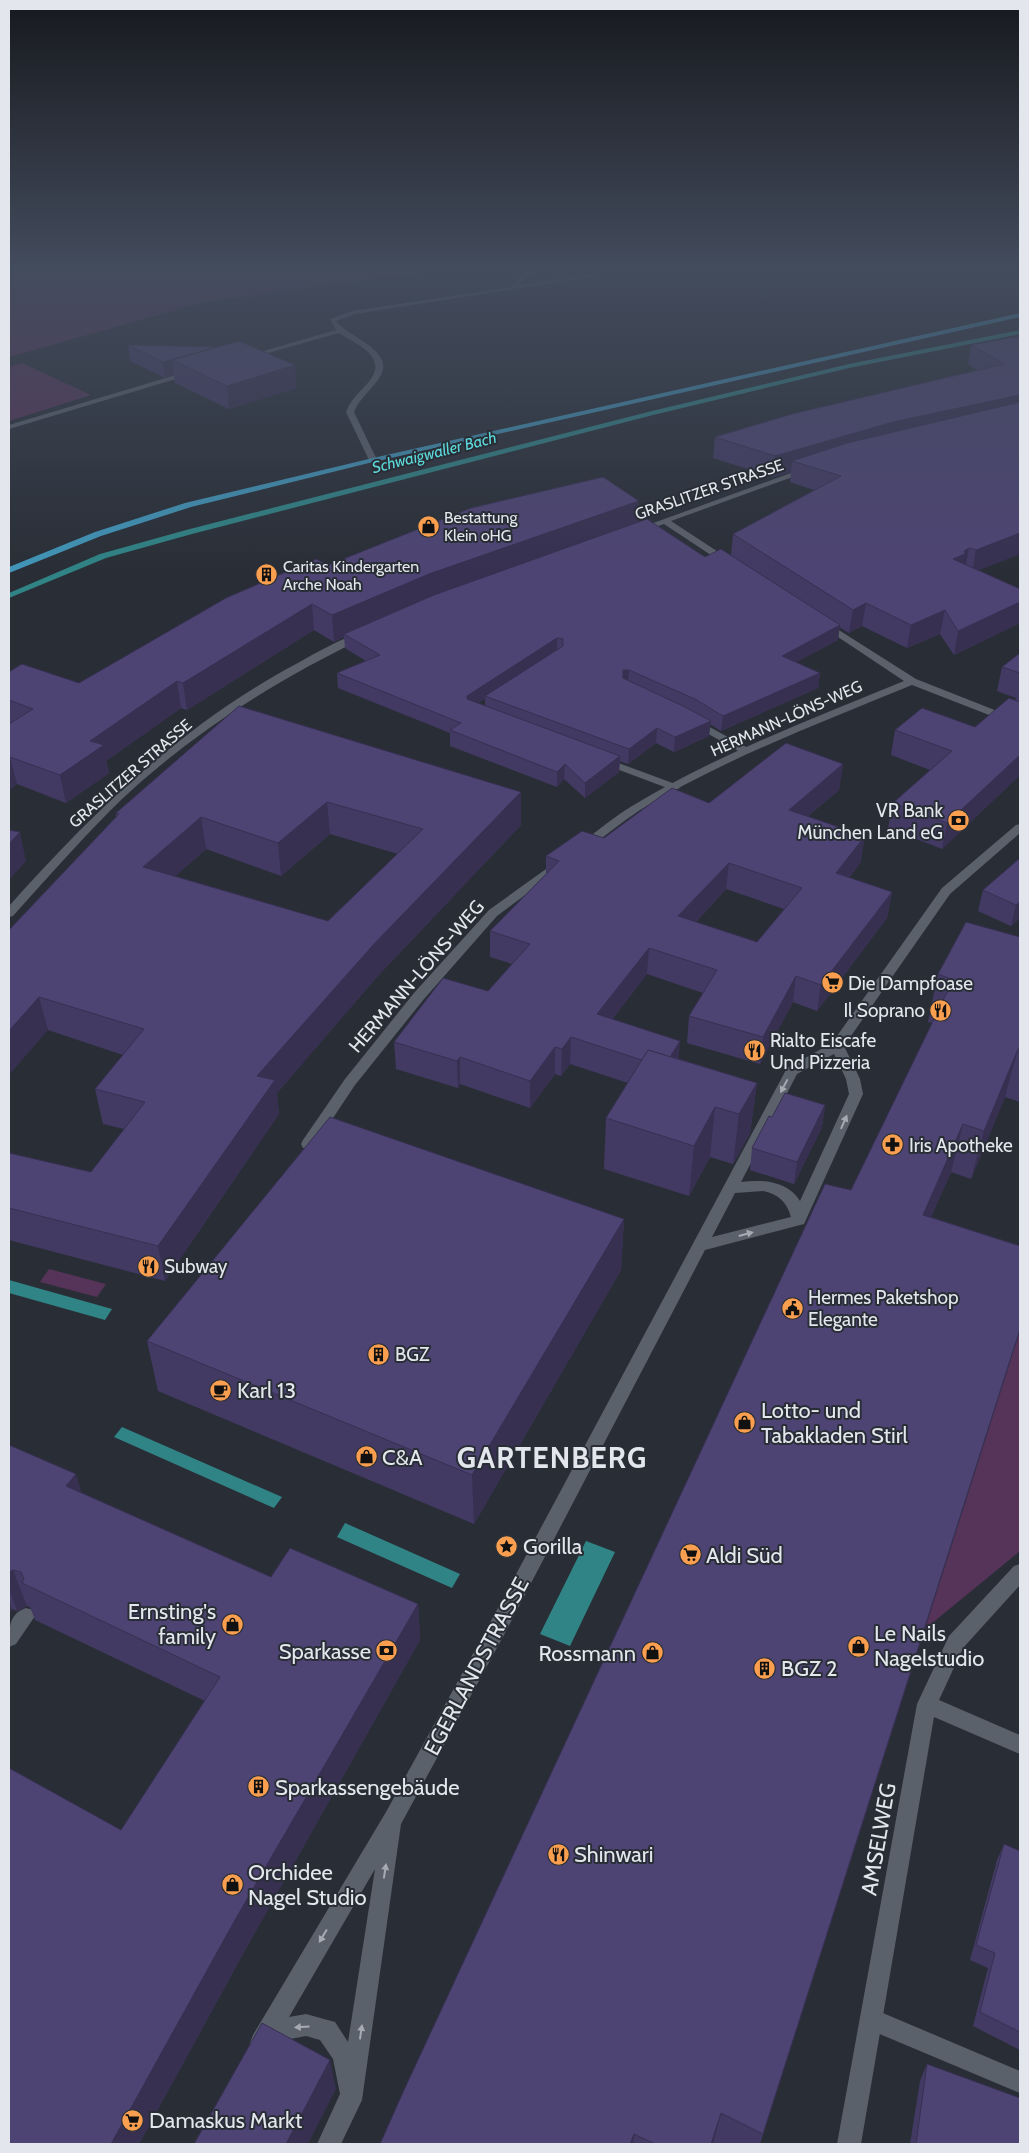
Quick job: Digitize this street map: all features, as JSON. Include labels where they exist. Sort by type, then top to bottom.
[{"type":"main road","points":[[9,570],[98,534],[188,505],[373,460],[768,371]]},
{"type":"street","points":[[9,426],[196,371]]},
{"type":"street","points":[[373,460],[350,412],[356,395],[373,382],[379,371]]},
{"type":"street","name":"GRASLITZER STRASSE","points":[[628,534],[818,467]]},
{"type":"street","points":[[665,521],[737,568]]},
{"type":"street","points":[[818,620],[912,681],[1020,724]]},
{"type":"street","name":"GRASLITZER STRASSE","points":[[9,912],[90,825],[175,748],[245,698],[317,655],[372,631]]},
{"type":"street","name":"HERMANN-LÖNS-WEG","points":[[308,1144],[350,1082],[381,1043],[419,996],[493,913],[635,809],[674,787],[746,751],[912,681]]},
{"type":"street","points":[[680,714],[746,751]]},
{"type":"street","points":[[592,756],[674,787]]},
{"type":"street","name":"EGERLANDSTRASSE","points":[[252,2058],[393,1819],[502,1618],[792,1070],[837,1046],[946,891],[1020,827]]},
{"type":"street","points":[[800,1220],[856,1094],[853,1080],[837,1046]]},
{"type":"street","points":[[729,1189],[753,1184],[768,1186],[781,1192],[792,1201],[800,1220]]},
{"type":"street","points":[[699,1246],[800,1220]]},
{"type":"street","name":"AMSELWEG","points":[[849,2144],[927,1704],[956,1642],[1020,1572]]},
{"type":"street","points":[[9,1638],[26,1616]]},
{"type":"street","points":[[927,1704],[1020,1745]]},
{"type":"street","name":"EGERLANDSTRASSE","points":[[328,2144],[351,2100],[393,1819]]},
{"type":"street","points":[[871,2019],[1020,2082]]},
{"type":"street","points":[[267,2032],[306,2025],[327,2030],[344,2055],[351,2100]]},
{"type":"shaded area","points":[[9,371],[40,371],[91,395],[9,421]]},
{"type":"shaded area","points":[[49,1269],[106,1284],[97,1297],[40,1282]]},
{"type":"shaded area","points":[[1020,1331],[1020,1551],[925,1629]]},
{"type":"water","points":[[9,1280],[112,1309],[105,1320],[9,1293]]},
{"type":"water","points":[[122,1427],[282,1497],[274,1508],[114,1437]]},
{"type":"water","points":[[345,1523],[460,1574],[452,1588],[337,1537]]},
{"type":"water","points":[[586,1541],[615,1552],[570,1646],[540,1634]]},
{"type":"building","points":[[196,371],[274,371],[227,386]]},
{"type":"building","points":[[972,371],[1020,371],[1020,395],[893,422],[775,456],[715,437],[792,414]]},
{"type":"building","points":[[1020,402],[1020,533],[976,550],[969,548],[964,551],[965,554],[953,559],[1020,589],[1020,602],[958,631],[945,610],[911,625],[866,603],[853,610],[733,534],[841,476],[792,461],[847,443]]},
{"type":"building","points":[[603,477],[639,501],[429,574],[332,615],[312,604],[183,683],[177,681],[90,741],[104,745],[60,775],[9,758],[9,724],[33,709],[9,700],[9,672],[22,664],[79,683],[226,598],[316,559],[328,565],[471,508]]},
{"type":"building","points":[[647,519],[705,557],[721,549],[840,625],[782,656],[820,673],[723,716],[695,699],[629,670],[623,670],[623,678],[711,721],[675,737],[657,728],[629,749],[485,696],[563,646],[563,639],[557,638],[467,696],[467,699],[620,756],[585,783],[565,764],[557,772],[450,730],[461,723],[337,673],[380,655],[344,634],[434,595]]},
{"type":"building","points":[[1020,653],[1020,673],[1002,667]]},
{"type":"building","points":[[1009,698],[1020,702],[1020,755],[947,823],[893,803],[952,751],[895,730],[922,708],[975,727]]},
{"type":"building","points":[[239,706],[521,792],[374,944],[257,1076],[275,1080],[158,1246],[9,1208],[9,1153],[91,1172],[145,1102],[95,1089],[144,1029],[39,997],[9,1031],[9,930],[119,814],[116,813]],"holes":[[[327,802],[423,829],[328,921],[143,867],[201,817],[278,843]]]},
{"type":"building","points":[[786,743],[843,764],[789,810],[865,836],[836,873],[892,892],[821,985],[796,976],[763,1037],[689,1016],[717,970],[649,948],[597,1014],[680,1041],[670,1057],[648,1050],[642,1060],[571,1037],[562,1049],[555,1047],[530,1081],[460,1057],[457,1061],[394,1042],[443,978],[488,991],[530,944],[490,931],[559,861],[546,856],[582,831],[604,838],[672,788],[709,803]],"holes":[[[729,863],[802,888],[757,942],[678,916]]]},
{"type":"building","points":[[9,830],[20,832],[9,844]]},
{"type":"building","points":[[1020,858],[1020,902],[1016,905],[983,890]]},
{"type":"building","name":"BGZ 2","points":[[966,922],[1020,937],[1020,1050],[1018,1049],[984,1131],[963,1124],[923,1215],[1020,1246],[1020,1329],[763,2134],[721,2113],[711,2144],[655,2144],[634,2134],[630,2144],[380,2144],[825,1184],[851,1190],[953,980],[938,974]]},
{"type":"building","points":[[648,1050],[757,1083],[739,1114],[715,1107],[694,1146],[606,1118]]},
{"type":"building","points":[[785,1093],[825,1105],[797,1162],[752,1148],[769,1116],[772,1117]]},
{"type":"building","name":"BGZ","points":[[330,1117],[624,1219],[472,1475],[147,1341]]},
{"type":"building","points":[[9,1445],[76,1474],[66,1486],[271,1577],[290,1548],[418,1604],[235,1920],[111,2144],[9,2144],[9,1768],[121,1830],[220,1677],[22,1583],[24,1579],[21,1572],[13,1570],[9,1572]]},
{"type":"building","points":[[1004,1844],[1020,1851],[1020,2032],[980,2012],[995,1953],[976,1945]]},
{"type":"building","points":[[262,2023],[330,2060],[286,2144],[194,2144]]},
{"type":"building","points":[[927,2064],[1020,2098],[1020,2144],[916,2144]]},
{"type":"waterway","name":"Schwaigwaller Bach","points":[[9,596],[103,556],[189,532],[652,413],[826,371]]},
{"type":"place","name":"Bestattung Klein oHG","points":[[428,526]]},
{"type":"place","name":"Caritas Kindergarten Arche Noah","points":[[267,575]]},
{"type":"place","name":"VR Bank München Land eG","points":[[959,821]]},
{"type":"place","name":"Die Dampfoase","points":[[832,983]]},
{"type":"place","name":"Il Soprano","points":[[941,1010]]},
{"type":"place","name":"Rialto Eiscafe Und Pizzeria","points":[[754,1051]]},
{"type":"place","name":"Iris Apotheke","points":[[893,1145]]},
{"type":"place","name":"Subway","points":[[148,1266]]},
{"type":"place","name":"Hermes Paketshop Elegante","points":[[792,1308]]},
{"type":"place","name":"BGZ","points":[[379,1354]]},
{"type":"place","name":"Karl 13","points":[[221,1390]]},
{"type":"place","name":"Lotto- und Tabakladen Stirl","points":[[745,1423]]},
{"type":"place","name":"C&A","points":[[366,1457]]},
{"type":"place","name":"Gorilla","points":[[507,1546]]},
{"type":"place","name":"Aldi Süd","points":[[690,1555]]},
{"type":"place","name":"Ernsting's family","points":[[232,1624]]},
{"type":"place","name":"Le Nails Nagelstudio","points":[[858,1646]]},
{"type":"place","name":"Sparkasse","points":[[387,1651]]},
{"type":"place","name":"Rossmann","points":[[652,1653]]},
{"type":"place","name":"BGZ 2","points":[[765,1668]]},
{"type":"place","name":"Sparkassengebäude","points":[[259,1787]]},
{"type":"place","name":"Shinwari","points":[[558,1854]]},
{"type":"place","name":"Orchidee Nagel Studio","points":[[232,1885]]},
{"type":"place","name":"Damaskus Markt","points":[[133,2120]]},
{"type":"district","name":"GARTENBERG","points":[[552,1458]]}]
